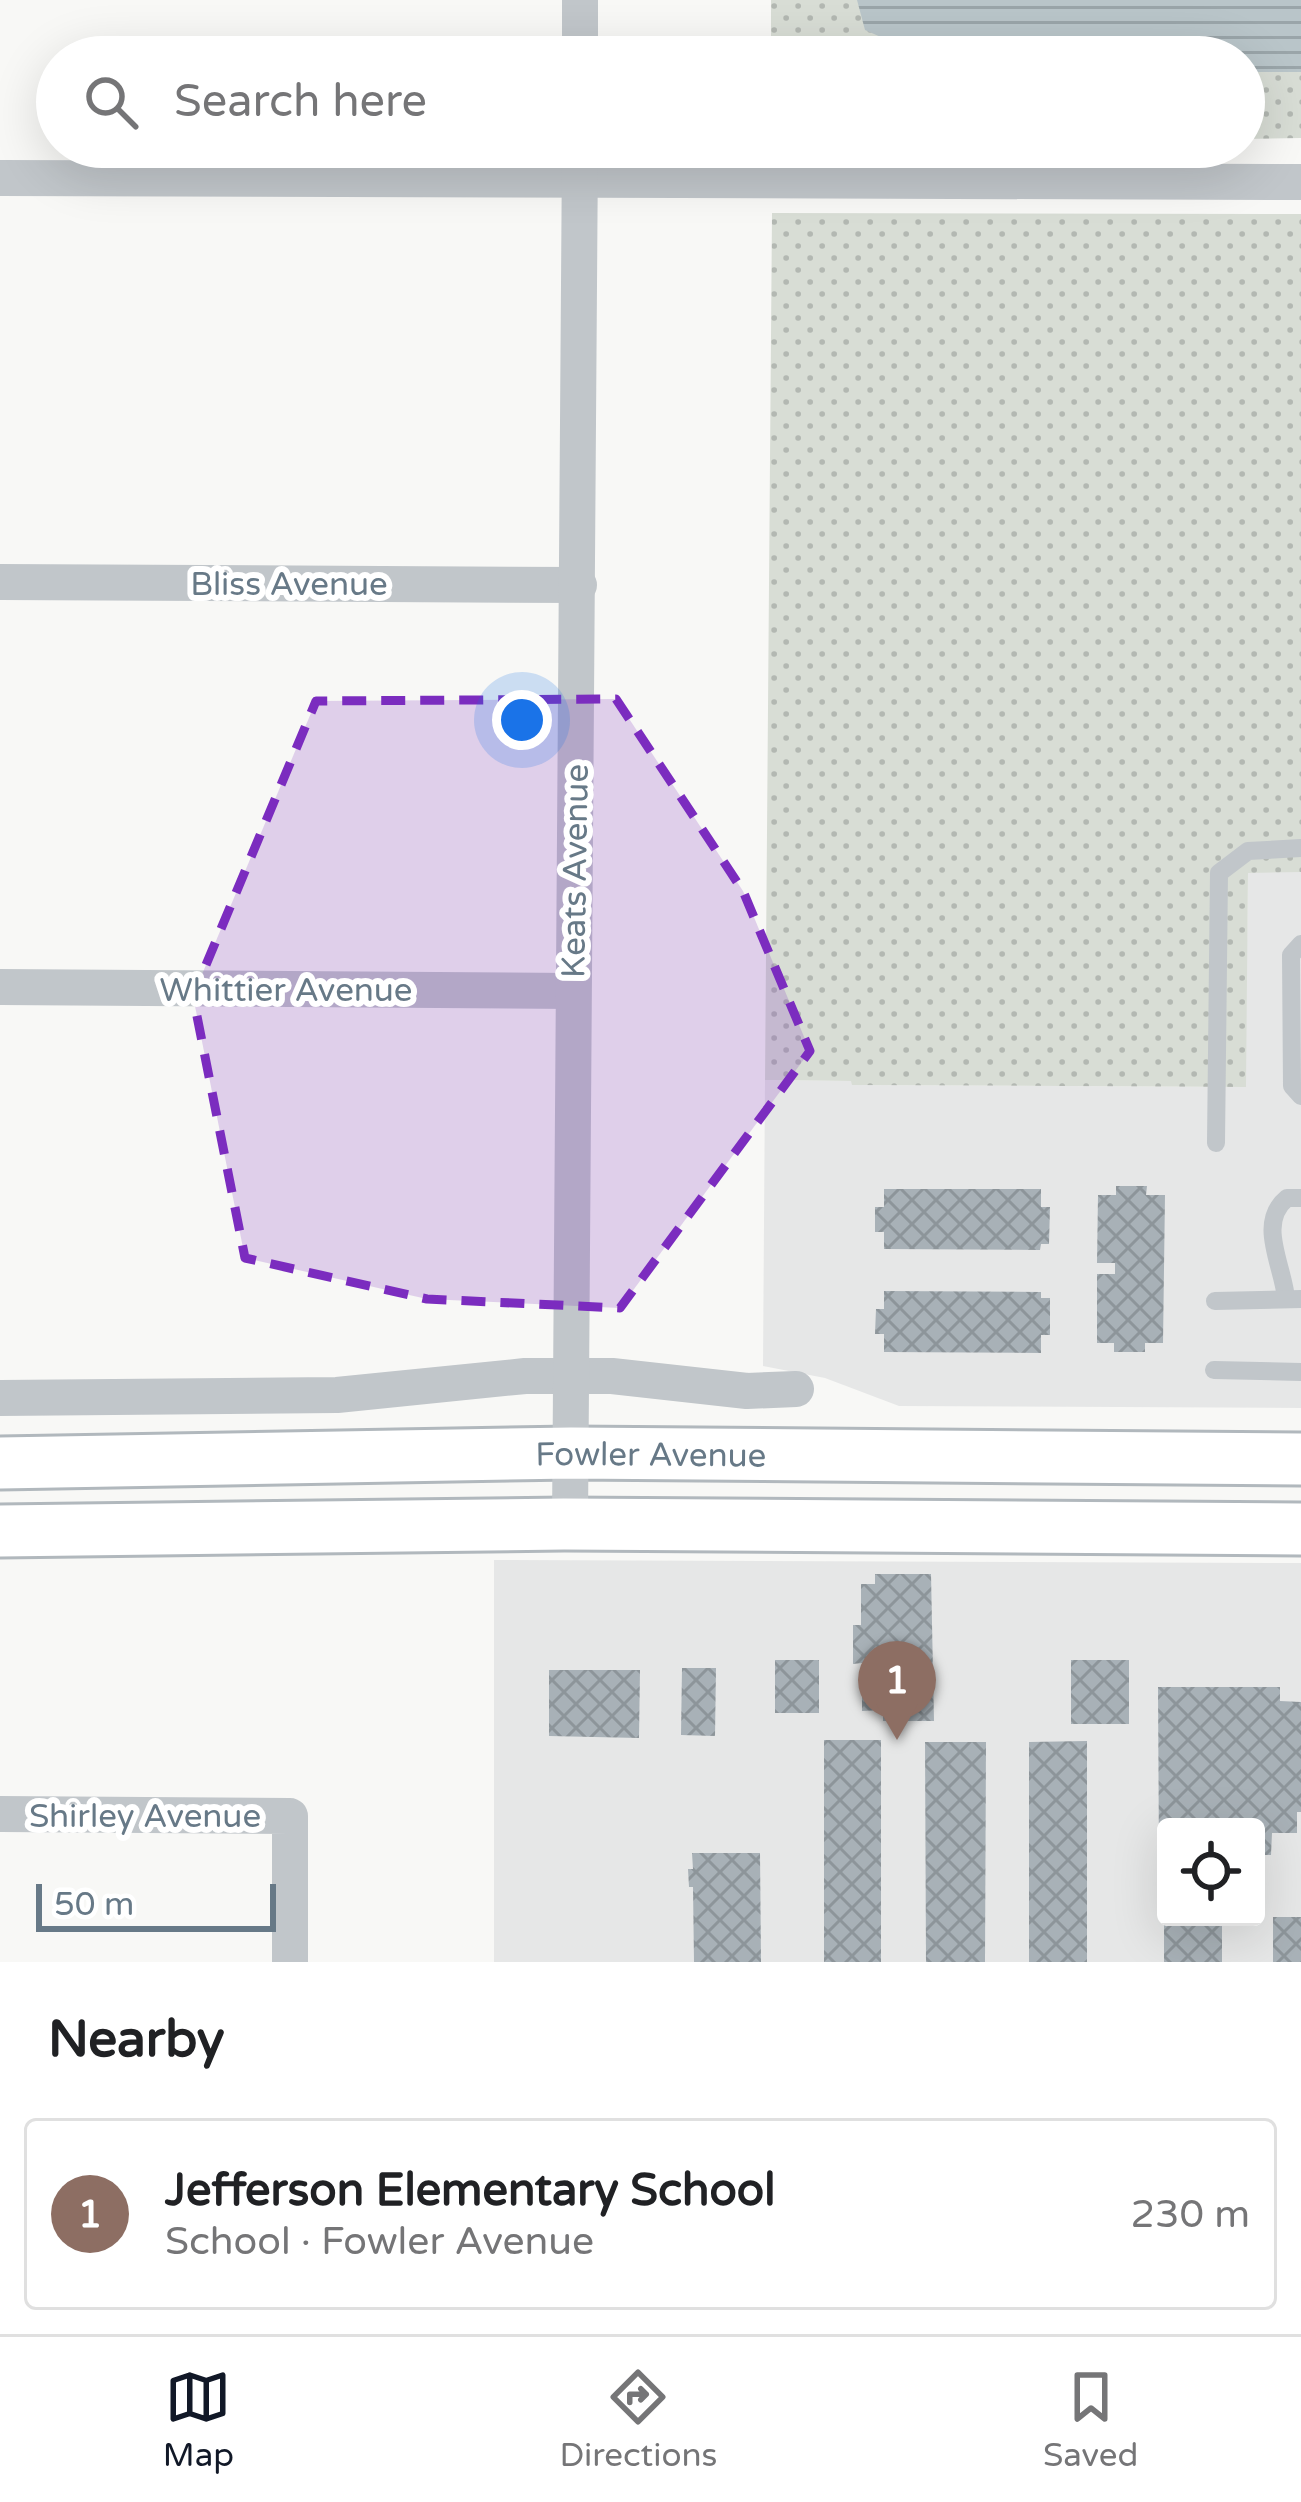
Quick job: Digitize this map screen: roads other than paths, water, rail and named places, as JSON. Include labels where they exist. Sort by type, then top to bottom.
[{"type":"main road","name":"Fowler Avenue","points":[[0,1463],[571,1453],[1301,1459]]},
{"type":"main road","points":[[0,1531],[570,1524],[1301,1529]]},
{"type":"street","points":[[580,0],[580,36]]},
{"type":"street","points":[[0,178],[387,168]]},
{"type":"street","name":"Keats Avenue","points":[[570,1524],[580,168]]},
{"type":"street","points":[[770,168],[1301,182]]},
{"type":"street","name":"Bliss Avenue","points":[[0,582],[579,585]]},
{"type":"street","name":"Whittier Avenue","points":[[0,987],[573,991]]},
{"type":"street","name":"Fowler Avenue","points":[[0,1398],[337,1395],[525,1376],[612,1376],[747,1390],[796,1389]]},
{"type":"street","name":"Shirley Avenue","points":[[0,1814],[290,1816],[290,1962]]},
{"type":"lane","points":[[1216,1143],[1220,873],[1248,851],[1301,848]]},
{"type":"lane","points":[[1297,1091],[1292,955],[1301,944]]},
{"type":"lane","points":[[1215,1301],[1294,1299],[1272,1236],[1272,1218],[1287,1198],[1301,1198]]},
{"type":"lane","points":[[1214,1370],[1301,1372]]},
{"type":"place","name":"Jefferson Elementary School","points":[[897,1740]]}]
